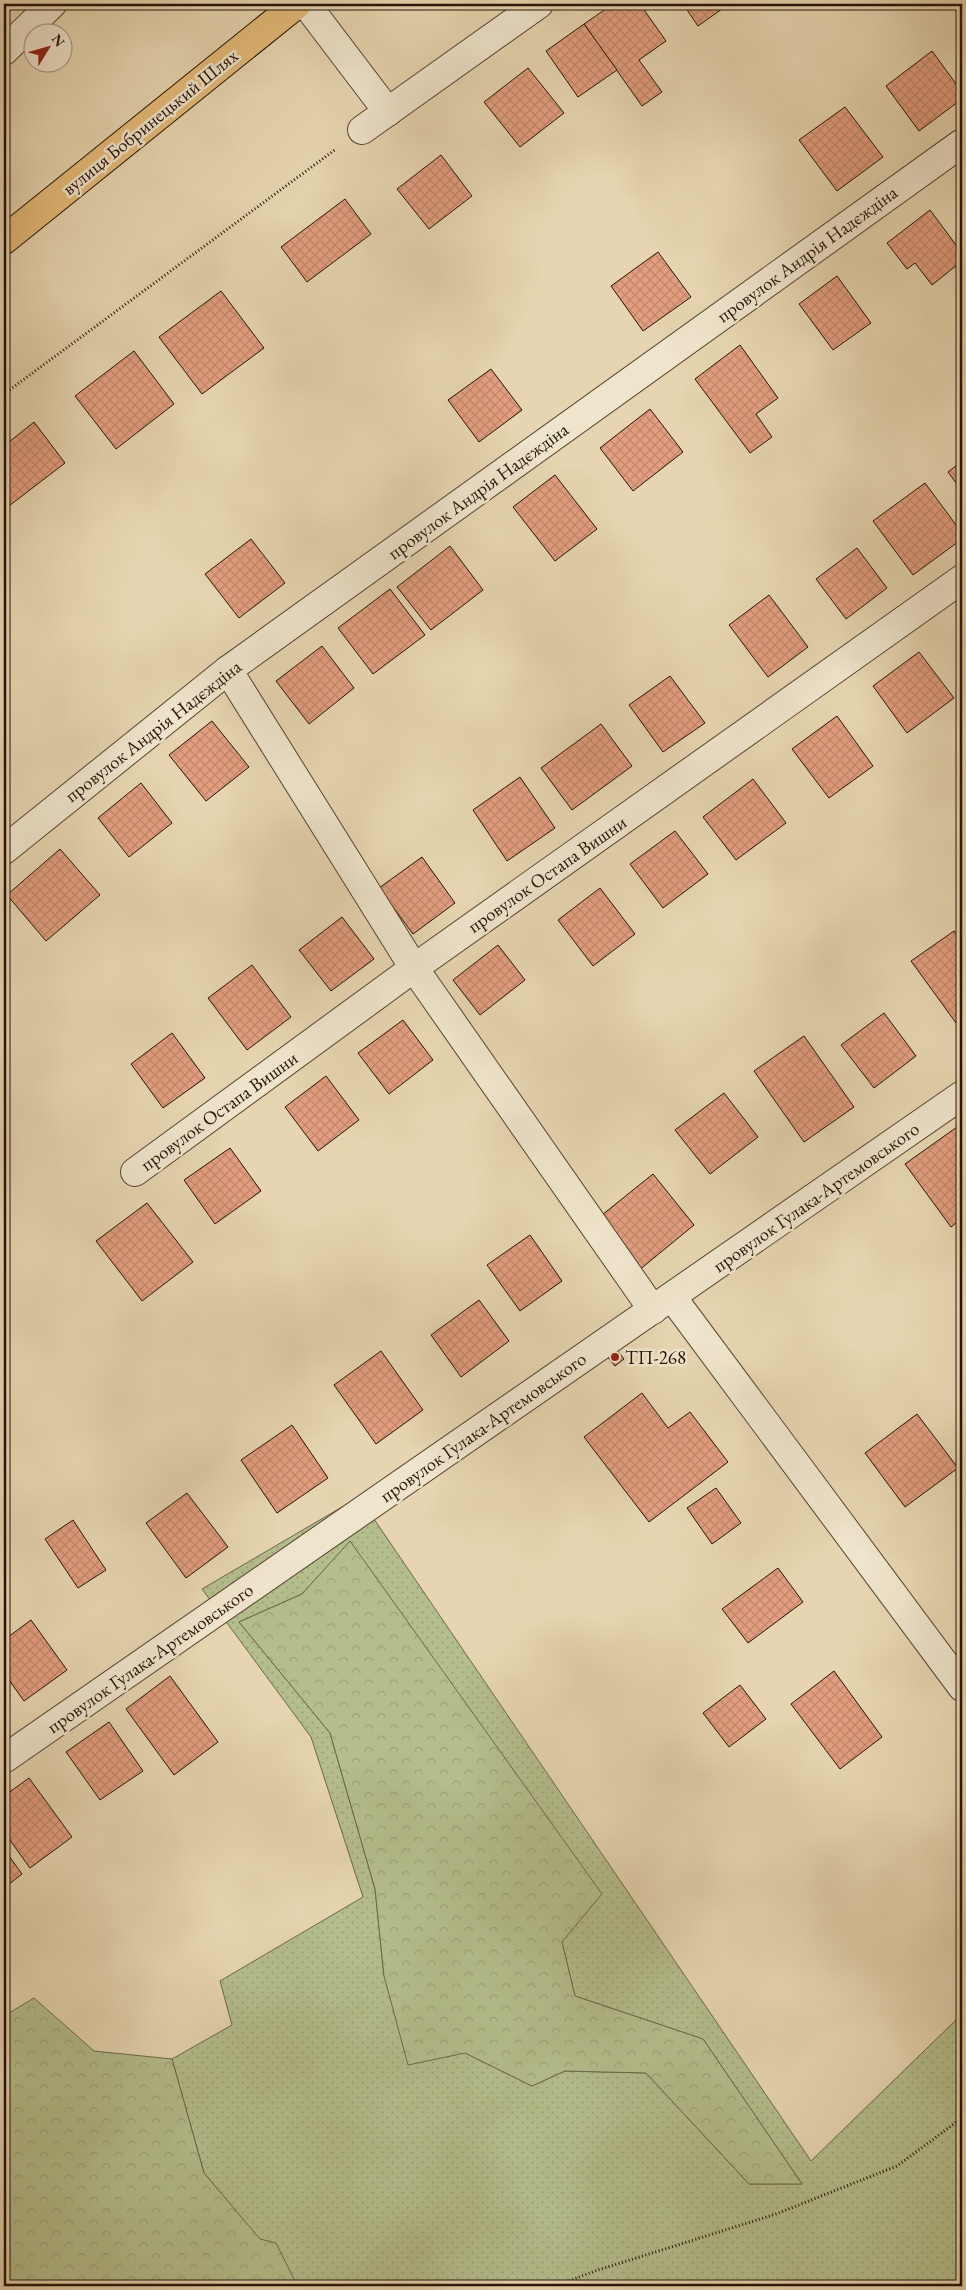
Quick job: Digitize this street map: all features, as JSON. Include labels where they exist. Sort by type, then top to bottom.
[{"type":"main road","name":"вулиця Бобринецький Шлях","points":[[4,240],[297,4]]},
{"type":"street","points":[[4,52],[52,4]]},
{"type":"street","points":[[306,4],[388,112]]},
{"type":"street","points":[[362,130],[539,4]]},
{"type":"street","name":"провулок Андрія Надєждіна","points":[[4,850],[228,670],[962,143]]},
{"type":"street","name":"провулок Остапа Вишни","points":[[135,1172],[414,968],[962,579]]},
{"type":"street","points":[[228,670],[414,968],[662,1304],[962,1687]]},
{"type":"street","name":"провулок Гулака-Артемовського","points":[[4,1759],[962,1095]]},
{"type":"path","points":[[4,394],[362,130]]},
{"type":"path","points":[[556,2286],[595,2270],[776,2214],[897,2166],[962,2118]]},
{"type":"green space","points":[[359,1497],[811,2161],[962,2014],[962,2286],[291,2286],[296,2283],[204,2173],[172,2059],[232,2025],[220,1981],[363,1897],[311,1737],[202,1589]],"holes":[[[350,1542],[562,1942],[575,1996],[703,2039],[802,2184],[749,2184],[646,2073],[565,2071],[532,2086],[465,2053],[384,1976],[375,1889],[330,1733],[239,1622],[302,1594]]]},
{"type":"green space","points":[[350,1541],[602,1894],[562,1942],[575,1996],[703,2039],[802,2184],[749,2184],[646,2073],[565,2071],[532,2086],[465,2053],[408,2065],[384,1976],[375,1889],[330,1733],[239,1622],[302,1594]]},
{"type":"green space","points":[[34,1998],[94,2051],[172,2059],[204,2173],[260,2239],[276,2243],[296,2283],[291,2286],[5,2286],[4,2016]]},
{"type":"building","points":[[613,4],[640,4],[666,41],[639,60],[662,92],[642,106],[584,24]]},
{"type":"building","points":[[683,4],[729,4],[698,26]]},
{"type":"building","points":[[584,24],[617,70],[578,97],[546,51]]},
{"type":"building","points":[[932,51],[962,92],[962,99],[919,131],[886,86]]},
{"type":"building","points":[[528,68],[564,113],[520,147],[484,102]]},
{"type":"building","points":[[845,107],[883,157],[837,191],[799,140]]},
{"type":"building","points":[[441,155],[472,196],[429,229],[397,189]]},
{"type":"building","points":[[345,199],[371,234],[307,282],[281,247]]},
{"type":"building","points":[[930,210],[962,253],[962,261],[932,285],[915,263],[907,269],[887,243]]},
{"type":"building","points":[[658,252],[691,297],[643,331],[611,286]]},
{"type":"building","points":[[837,276],[871,323],[833,350],[799,304]]},
{"type":"building","points":[[221,291],[264,348],[202,394],[159,337]]},
{"type":"building","points":[[740,345],[778,398],[756,414],[772,437],[750,453],[695,379]]},
{"type":"building","points":[[134,351],[174,404],[116,449],[75,396]]},
{"type":"building","points":[[491,369],[522,410],[479,442],[448,400]]},
{"type":"building","points":[[650,409],[683,452],[633,491],[600,448]]},
{"type":"building","points":[[34,422],[65,463],[5,509],[4,446]]},
{"type":"building","points":[[962,461],[962,491],[948,472]]},
{"type":"building","points":[[555,475],[597,529],[555,561],[513,507]]},
{"type":"building","points":[[925,483],[962,533],[962,539],[913,575],[873,521]]},
{"type":"building","points":[[251,539],[285,583],[239,618],[205,574]]},
{"type":"building","points":[[450,546],[483,590],[431,630],[397,587]]},
{"type":"building","points":[[857,548],[887,588],[846,619],[816,579]]},
{"type":"building","points":[[390,589],[425,635],[373,674],[338,628]]},
{"type":"building","points":[[769,595],[808,647],[768,677],[729,625]]},
{"type":"building","points":[[322,646],[354,688],[309,724],[276,681]]},
{"type":"building","points":[[919,652],[954,698],[907,733],[873,686]]},
{"type":"building","points":[[670,676],[705,723],[663,752],[629,705]]},
{"type":"building","points":[[837,716],[873,766],[829,798],[792,749]]},
{"type":"building","points":[[212,721],[249,767],[206,801],[169,755]]},
{"type":"building","points":[[601,724],[632,766],[572,810],[541,768]]},
{"type":"building","points":[[520,777],[555,828],[507,861],[473,810]]},
{"type":"building","points":[[753,779],[786,823],[736,860],[703,817]]},
{"type":"building","points":[[141,783],[172,823],[129,857],[98,818]]},
{"type":"building","points":[[675,831],[708,874],[663,908],[630,864]]},
{"type":"building","points":[[60,849],[100,895],[46,941],[7,895]]},
{"type":"building","points":[[422,857],[455,903],[413,934],[379,888]]},
{"type":"building","points":[[600,888],[635,934],[593,966],[558,920]]},
{"type":"building","points":[[342,917],[374,959],[331,991],[299,950]]},
{"type":"building","points":[[954,931],[962,942],[962,1025],[959,1027],[911,961]]},
{"type":"building","points":[[498,945],[525,980],[480,1015],[453,980]]},
{"type":"building","points":[[252,965],[291,1017],[247,1050],[208,998]]},
{"type":"building","points":[[884,1013],[916,1056],[874,1088],[841,1045]]},
{"type":"building","points":[[403,1020],[433,1060],[389,1094],[358,1053]]},
{"type":"building","points":[[172,1033],[205,1078],[163,1108],[131,1064]]},
{"type":"building","points":[[804,1036],[854,1107],[804,1142],[754,1071]]},
{"type":"building","points":[[326,1076],[359,1120],[318,1151],[285,1107]]},
{"type":"building","points":[[724,1093],[758,1137],[710,1174],[675,1130]]},
{"type":"building","points":[[957,1127],[962,1134],[962,1218],[951,1227],[905,1164]]},
{"type":"building","points":[[230,1148],[261,1191],[215,1224],[184,1180]]},
{"type":"building","points":[[653,1174],[694,1225],[638,1271],[597,1219]]},
{"type":"building","points":[[147,1203],[193,1262],[142,1301],[96,1241]]},
{"type":"building","points":[[530,1235],[562,1281],[520,1311],[487,1265]]},
{"type":"building","points":[[479,1300],[509,1341],[461,1377],[431,1335]]},
{"type":"building","name":"ТП-268","points":[[615,1348],[624,1359],[615,1366],[606,1355]]},
{"type":"building","points":[[381,1351],[423,1410],[376,1444],[334,1385]]},
{"type":"building","points":[[642,1393],[668,1428],[690,1412],[728,1462],[649,1522],[584,1437]]},
{"type":"building","points":[[917,1414],[958,1468],[905,1507],[865,1453]]},
{"type":"building","points":[[292,1425],[328,1478],[277,1513],[241,1460]]},
{"type":"building","points":[[716,1488],[741,1523],[712,1544],[687,1508]]},
{"type":"building","points":[[187,1493],[228,1547],[186,1578],[146,1523]]},
{"type":"building","points":[[73,1520],[106,1570],[78,1588],[45,1539]]},
{"type":"building","points":[[778,1568],[803,1602],[748,1643],[722,1609]]},
{"type":"building","points":[[31,1620],[67,1670],[24,1701],[4,1673],[4,1640]]},
{"type":"building","points":[[834,1671],[882,1737],[840,1769],[791,1704]]},
{"type":"building","points":[[170,1676],[218,1742],[174,1775],[126,1709]]},
{"type":"building","points":[[740,1685],[766,1719],[729,1747],[703,1713]]},
{"type":"building","points":[[109,1722],[143,1771],[100,1800],[66,1752]]},
{"type":"building","points":[[29,1778],[72,1837],[30,1868],[4,1832],[4,1796]]},
{"type":"building","points":[[4,1849],[22,1874],[4,1888]]},
{"type":"place","name":"ТП-268","points":[[615,1357]]}]
